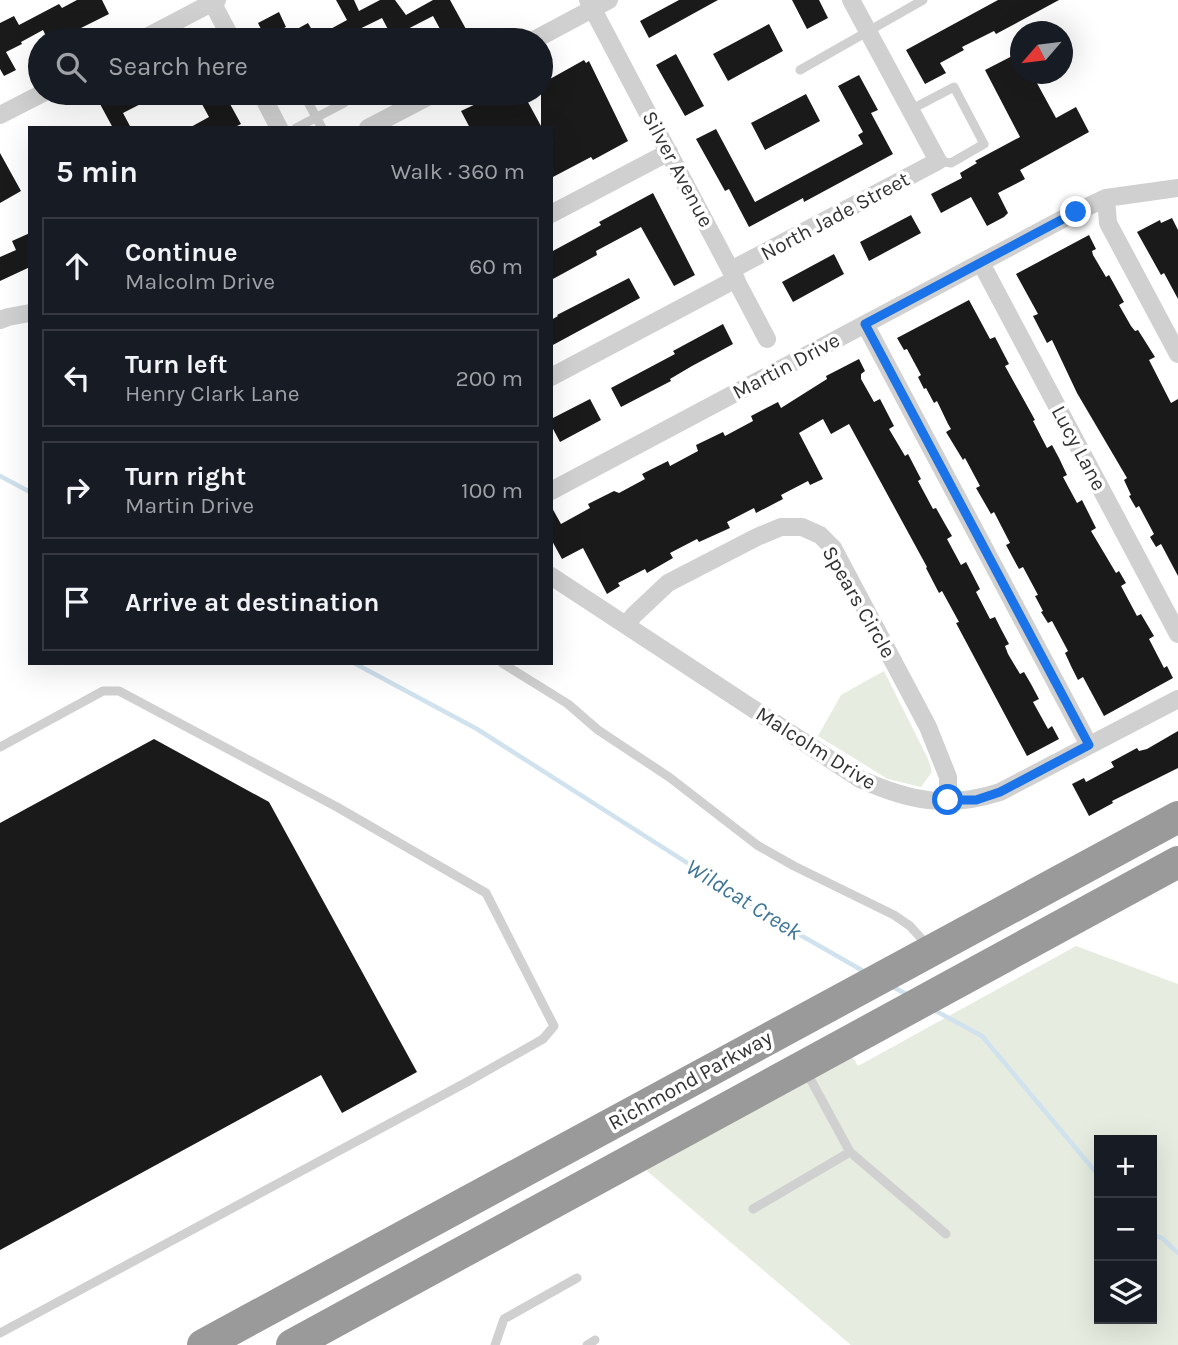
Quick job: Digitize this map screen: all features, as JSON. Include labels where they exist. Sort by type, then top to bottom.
[{"type":"highway","name":"Richmond Parkway","points":[[203,1345],[1178,817]]},
{"type":"highway","name":"Richmond Parkway","points":[[292,1345],[1178,862]]},
{"type":"street","points":[[553,28],[591,4],[610,0]]},
{"type":"street","points":[[851,0],[938,161]]},
{"type":"street","points":[[163,28],[213,1],[226,28]]},
{"type":"street","name":"Silver Avenue","points":[[591,4],[767,339]]},
{"type":"street","points":[[0,115],[28,101]]},
{"type":"street","points":[[267,105],[278,126]]},
{"type":"street","points":[[372,126],[412,105]]},
{"type":"street","points":[[553,213],[669,152]]},
{"type":"street","name":"North Jade Street","points":[[553,376],[938,161]]},
{"type":"street","name":"Martin Drive","points":[[553,490],[1105,198],[1178,188]]},
{"type":"street","points":[[1105,198],[1108,223],[1178,354]]},
{"type":"street","name":"Lucy Lane","points":[[981,263],[1178,634]]},
{"type":"street","points":[[0,320],[28,313]]},
{"type":"street","points":[[865,324],[1089,745]]},
{"type":"street","name":"Spears Circle","points":[[626,625],[668,583],[757,537],[781,527],[802,527],[820,535],[833,548],[928,727],[948,777],[948,800]]},
{"type":"street","name":"Malcolm Drive","points":[[553,577],[860,779],[895,794],[927,801],[976,800],[1000,792],[1178,699]]},
{"type":"lane","points":[[800,70],[923,0]]},
{"type":"lane","points":[[911,110],[954,87],[984,144],[951,163],[938,161]]},
{"type":"lane","points":[[310,105],[321,126]]},
{"type":"lane","points":[[300,126],[340,105]]},
{"type":"lane","points":[[505,665],[568,704],[598,730],[670,777],[757,845],[894,915],[910,926],[928,952]]},
{"type":"lane","points":[[0,747],[103,691],[119,691],[337,807],[486,893],[554,1026],[543,1039],[467,1082],[0,1333]]},
{"type":"lane","points":[[804,1067],[850,1152],[946,1234]]},
{"type":"lane","points":[[753,1209],[850,1152]]},
{"type":"lane","points":[[495,1345],[504,1319],[577,1279]]},
{"type":"shaded area","points":[[884,671],[928,759],[932,772],[921,787],[888,779],[818,736],[841,695]]},
{"type":"shaded area","points":[[1076,946],[1178,984],[1178,1345],[851,1345],[633,1159],[844,1043],[858,1066]]},
{"type":"building","points":[[77,0],[102,0],[109,14],[81,28],[28,28],[28,38],[6,52],[16,70],[4,76],[0,69],[0,23],[14,16],[19,25],[59,4],[62,8]]},
{"type":"building","points":[[336,0],[354,0],[359,11],[380,0],[395,0],[406,15],[433,0],[450,0],[465,28],[440,28],[433,16],[410,28],[387,28],[382,18],[362,28],[332,28],[347,20]]},
{"type":"building","points":[[679,0],[718,0],[649,38],[640,21]]},
{"type":"building","points":[[792,0],[819,0],[828,18],[807,29]]},
{"type":"building","points":[[998,0],[1059,0],[1020,21],[1010,21],[1010,26],[996,34],[994,31],[962,47],[964,50],[940,63],[946,73],[925,84],[906,50]]},
{"type":"building","points":[[279,12],[286,27],[260,28],[258,23]]},
{"type":"building","points":[[769,24],[783,51],[728,81],[713,54]]},
{"type":"building","points":[[676,54],[704,106],[685,116],[656,65]]},
{"type":"building","points":[[1010,57],[1010,84],[1037,84],[1056,118],[1076,107],[1089,132],[1020,170],[1025,179],[998,193],[1008,213],[987,226],[971,197],[941,213],[931,194],[962,178],[960,173],[977,163],[975,161],[1020,137],[985,70]]},
{"type":"building","points":[[584,60],[586,63],[589,61],[628,141],[553,177],[553,126],[541,126],[541,105],[553,105],[553,77]]},
{"type":"building","points":[[859,75],[878,110],[871,113],[893,154],[804,202],[803,198],[749,227],[729,189],[725,191],[696,139],[716,129],[755,202],[863,144],[858,135],[863,132],[838,86]]},
{"type":"building","points":[[806,94],[820,121],[765,150],[751,123]]},
{"type":"building","points":[[101,105],[139,105],[123,113],[130,126],[112,126]]},
{"type":"building","points":[[202,105],[231,105],[241,124],[193,126],[209,117]]},
{"type":"building","points":[[474,105],[530,105],[541,126],[469,126],[461,111]]},
{"type":"building","points":[[0,153],[21,191],[0,203]]},
{"type":"building","points":[[653,193],[695,275],[674,286],[641,227],[596,251],[597,255],[553,279],[553,251],[601,225],[599,222]]},
{"type":"building","points":[[911,215],[921,233],[869,261],[860,242]]},
{"type":"building","points":[[1172,218],[1178,230],[1178,299],[1137,232],[1160,220],[1161,223]]},
{"type":"building","points":[[28,234],[28,268],[0,281],[0,257],[16,250],[12,241]]},
{"type":"building","points":[[1089,235],[1096,249],[1092,251],[1093,255],[1106,277],[1109,275],[1124,302],[1119,305],[1155,357],[1149,360],[1171,403],[1178,399],[1178,576],[1161,544],[1156,547],[1150,537],[1154,534],[1139,506],[1136,508],[1129,496],[1131,495],[1124,480],[1127,478],[1077,393],[1052,340],[1047,343],[1033,316],[1038,314],[1016,274]]},
{"type":"building","points":[[834,254],[844,274],[793,302],[782,282]]},
{"type":"building","points":[[629,278],[640,298],[553,345],[553,319]]},
{"type":"building","points":[[969,300],[990,339],[995,337],[1009,364],[1005,366],[1047,448],[1052,445],[1067,475],[1063,477],[1077,503],[1082,500],[1096,528],[1091,531],[1116,573],[1119,571],[1126,583],[1121,586],[1137,616],[1141,614],[1154,636],[1149,639],[1164,668],[1167,666],[1173,678],[1104,716],[1083,677],[1078,680],[1065,653],[1068,651],[1052,621],[1048,623],[1041,612],[1043,611],[1035,596],[1038,595],[1023,567],[1019,569],[1006,545],[1010,543],[994,512],[991,514],[976,488],[980,486],[965,458],[963,460],[946,432],[951,429],[937,401],[934,403],[926,388],[924,389],[918,377],[921,375],[907,349],[904,350],[897,338]]},
{"type":"building","points":[[723,324],[733,344],[621,407],[611,388],[675,354],[673,351]]},
{"type":"building","points":[[859,359],[865,371],[861,374],[861,379],[874,402],[880,399],[894,426],[889,429],[905,456],[908,454],[933,509],[936,508],[952,536],[947,539],[961,565],[966,562],[980,589],[976,592],[990,619],[995,617],[1009,644],[1005,646],[1008,654],[1020,674],[1024,672],[1039,699],[1033,702],[1048,729],[1052,726],[1059,739],[1027,756],[956,623],[959,622],[942,591],[939,593],[849,424],[831,434],[823,419],[799,433],[823,479],[810,485],[808,481],[781,495],[783,499],[756,513],[754,508],[727,522],[730,528],[699,542],[697,539],[670,553],[673,558],[647,573],[645,569],[618,583],[620,586],[607,594],[583,548],[562,559],[553,543],[553,510],[561,524],[590,508],[588,504],[614,491],[619,493],[645,479],[642,474],[668,461],[670,466],[698,451],[696,445],[723,432],[725,436],[753,421],[751,416],[778,402],[781,408],[827,379],[826,376]]},
{"type":"building","points":[[590,399],[601,420],[560,442],[553,429],[553,418]]},
{"type":"building","points":[[1178,731],[1178,768],[1112,801],[1113,803],[1089,816],[1072,784],[1084,778],[1086,782],[1114,767],[1111,762],[1137,748],[1139,751],[1147,749]]},
{"type":"building","points":[[154,739],[269,802],[417,1072],[342,1113],[321,1075],[0,1250],[0,823]]},
{"type":"waterway","name":"Wildcat Creek","points":[[0,476],[28,491]]},
{"type":"waterway","name":"Wildcat Creek","points":[[358,665],[477,729],[802,936],[865,972]]},
{"type":"waterway","name":"Wildcat Creek","points":[[891,986],[908,995]]},
{"type":"waterway","name":"Wildcat Creek","points":[[934,1010],[982,1036],[1094,1170]]},
{"type":"waterway","name":"Wildcat Creek","points":[[1157,1236],[1178,1253]]},
{"type":"route","points":[[948,800],[976,800],[1000,792],[1089,745],[865,324],[1076,212]]}]
